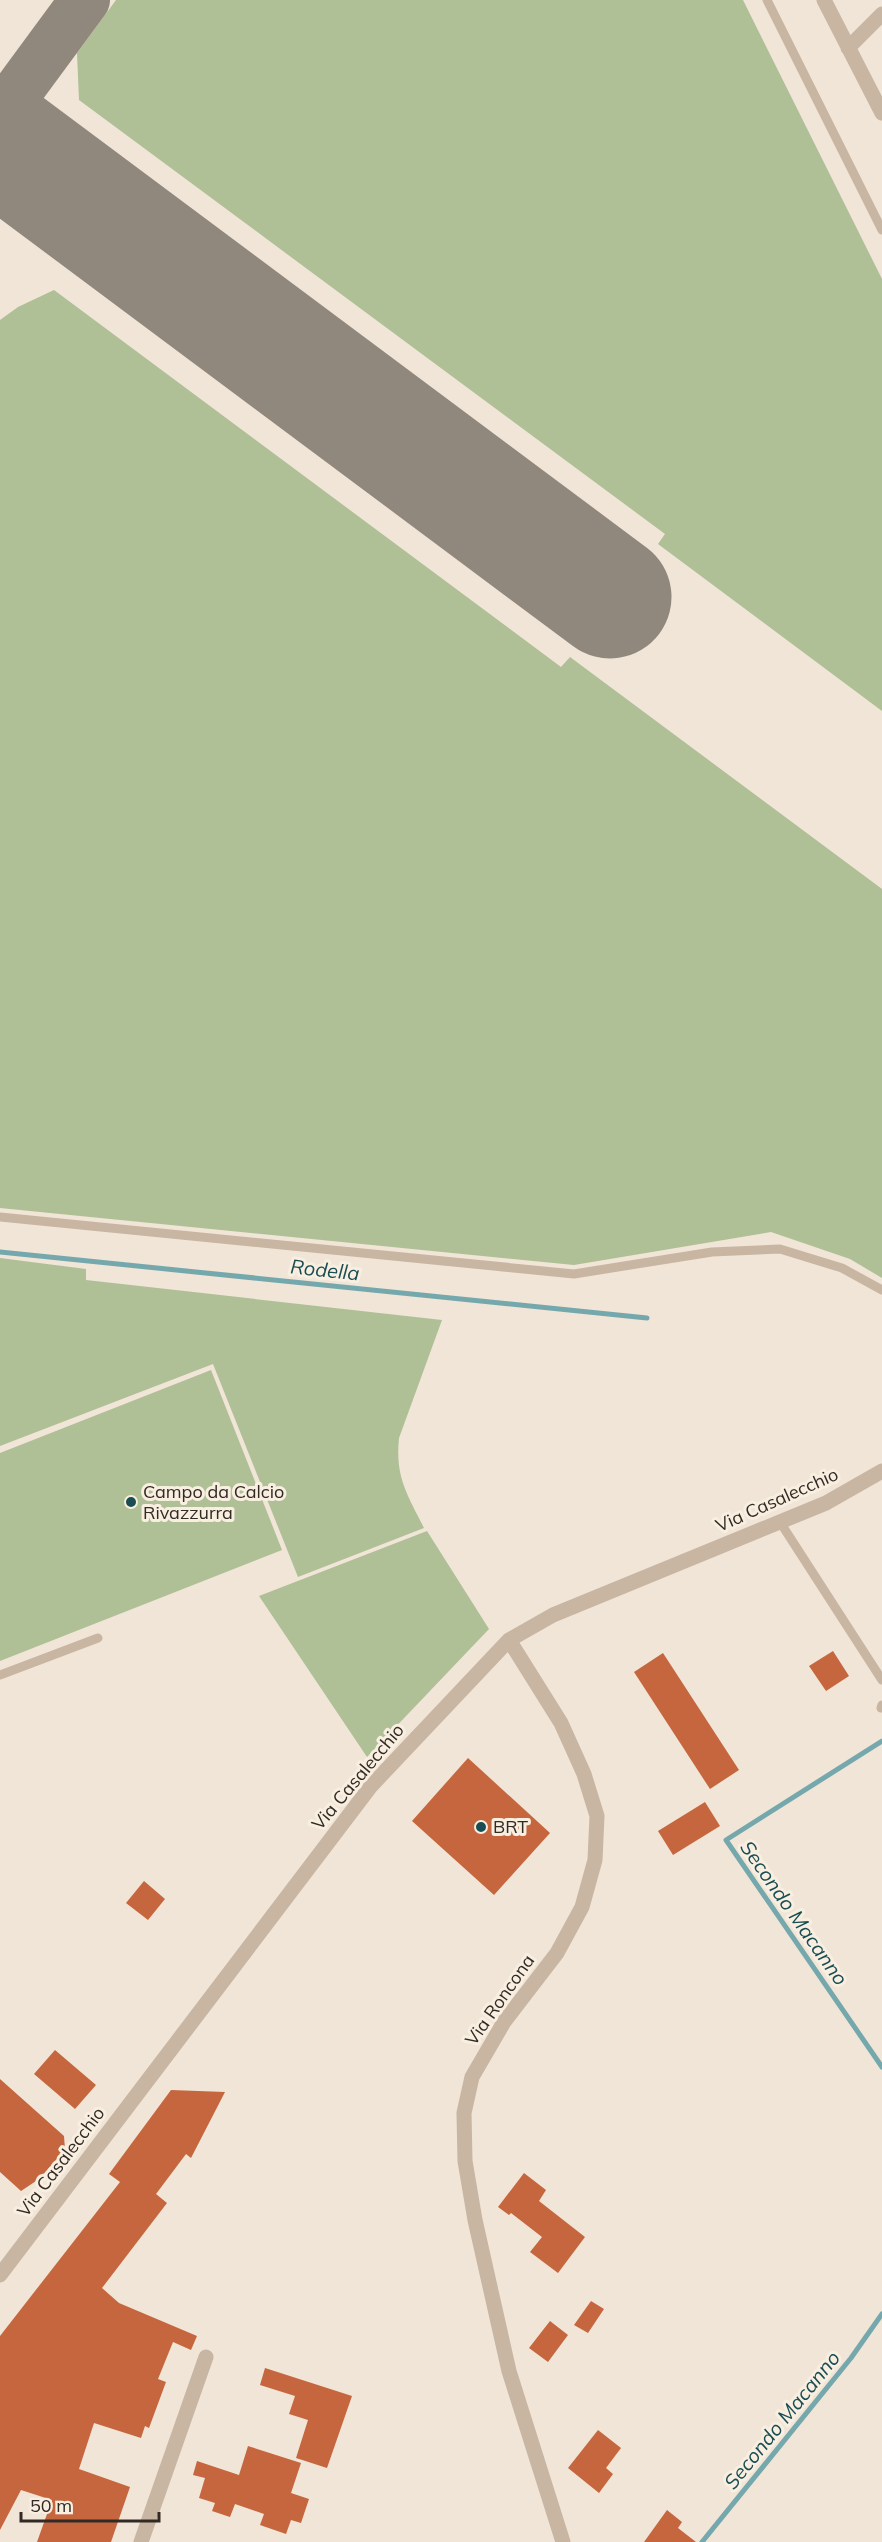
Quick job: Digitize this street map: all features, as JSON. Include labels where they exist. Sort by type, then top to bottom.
[{"type":"street","points":[[824,0],[882,113]]},
{"type":"street","points":[[848,48],[882,14]]},
{"type":"street","name":"Via Casalecchio","points":[[0,2275],[371,1786],[509,1640],[553,1615],[826,1503],[882,1470]]},
{"type":"street","name":"Via Roncona","points":[[509,1640],[561,1723],[584,1774],[597,1816],[595,1860],[582,1907],[557,1953],[504,2022],[472,2076],[464,2113],[465,2162],[475,2220],[508,2371],[563,2542]]},
{"type":"street","points":[[141,2542],[206,2357]]},
{"type":"lane","points":[[767,0],[882,230]]},
{"type":"lane","points":[[0,1217],[574,1274],[712,1252],[780,1249],[842,1268],[882,1290]]},
{"type":"lane","points":[[780,1522],[882,1680]]},
{"type":"lane","points":[[0,1675],[98,1638]]},
{"type":"green space","points":[[116,0],[743,0],[882,279],[882,711],[658,544],[665,534],[79,100],[77,53]]},
{"type":"green space","points":[[54,290],[561,667],[570,657],[882,889],[882,1278],[850,1259],[771,1232],[574,1265],[0,1208],[0,320],[18,307]]},
{"type":"green space","points":[[0,1258],[86,1269],[86,1280],[442,1320],[399,1438],[401,1475],[424,1528],[298,1577],[213,1364],[0,1446]]},
{"type":"green space","name":"Campo da Calcio Rivazzurra","points":[[211,1370],[282,1550],[0,1661],[0,1453]]},
{"type":"green space","points":[[427,1531],[489,1629],[367,1757],[259,1596]]},
{"type":"building","points":[[833,1651],[849,1676],[826,1691],[809,1666]]},
{"type":"building","points":[[663,1653],[739,1770],[710,1789],[634,1672]]},
{"type":"building","name":"BRT","points":[[468,1758],[550,1833],[494,1895],[412,1821]]},
{"type":"building","points":[[705,1802],[720,1826],[673,1855],[658,1831]]},
{"type":"building","points":[[144,1881],[165,1899],[148,1920],[126,1903]]},
{"type":"building","points":[[55,2050],[96,2085],[75,2109],[34,2074]]},
{"type":"building","points":[[0,2079],[64,2136],[65,2150],[39,2179],[21,2191],[0,2172]]},
{"type":"building","points":[[171,2090],[225,2092],[191,2158],[186,2154],[156,2194],[167,2203],[102,2288],[119,2303],[197,2336],[191,2350],[173,2342],[158,2379],[166,2382],[149,2428],[145,2426],[141,2438],[94,2423],[79,2469],[130,2487],[111,2542],[37,2542],[52,2500],[21,2490],[0,2530],[0,2336],[120,2182],[109,2174]]},
{"type":"building","points":[[524,2173],[546,2190],[539,2201],[585,2237],[558,2273],[530,2252],[542,2237],[511,2213],[509,2215],[498,2207]]},
{"type":"building","points":[[591,2301],[604,2309],[588,2333],[574,2325]]},
{"type":"building","points":[[550,2321],[568,2335],[548,2362],[529,2348]]},
{"type":"building","points":[[265,2368],[352,2396],[327,2468],[296,2458],[308,2420],[289,2414],[295,2396],[260,2385]]},
{"type":"building","points":[[598,2430],[621,2448],[606,2468],[613,2474],[599,2493],[568,2468]]},
{"type":"building","points":[[248,2446],[301,2463],[291,2493],[309,2499],[301,2523],[291,2520],[286,2534],[260,2525],[264,2514],[235,2504],[230,2517],[212,2511],[215,2503],[199,2498],[205,2478],[193,2475],[197,2461],[239,2475]]},
{"type":"building","points":[[667,2510],[682,2522],[678,2528],[696,2542],[644,2542]]},
{"type":"waterway","name":"Rodella","points":[[0,1252],[647,1318]]},
{"type":"waterway","name":"Secondo Macanno","points":[[882,1741],[726,1840],[882,2067]]},
{"type":"waterway","name":"Secondo Macanno","points":[[702,2542],[851,2358],[882,2314]]},
{"type":"taxiway","points":[[0,107],[12,99],[85,0]]},
{"type":"runway","points":[[0,142],[610,597]]},
{"type":"place","name":"Campo da Calcio Rivazzurra","points":[[131,1502]]},
{"type":"place","name":"BRT","points":[[481,1827]]}]
